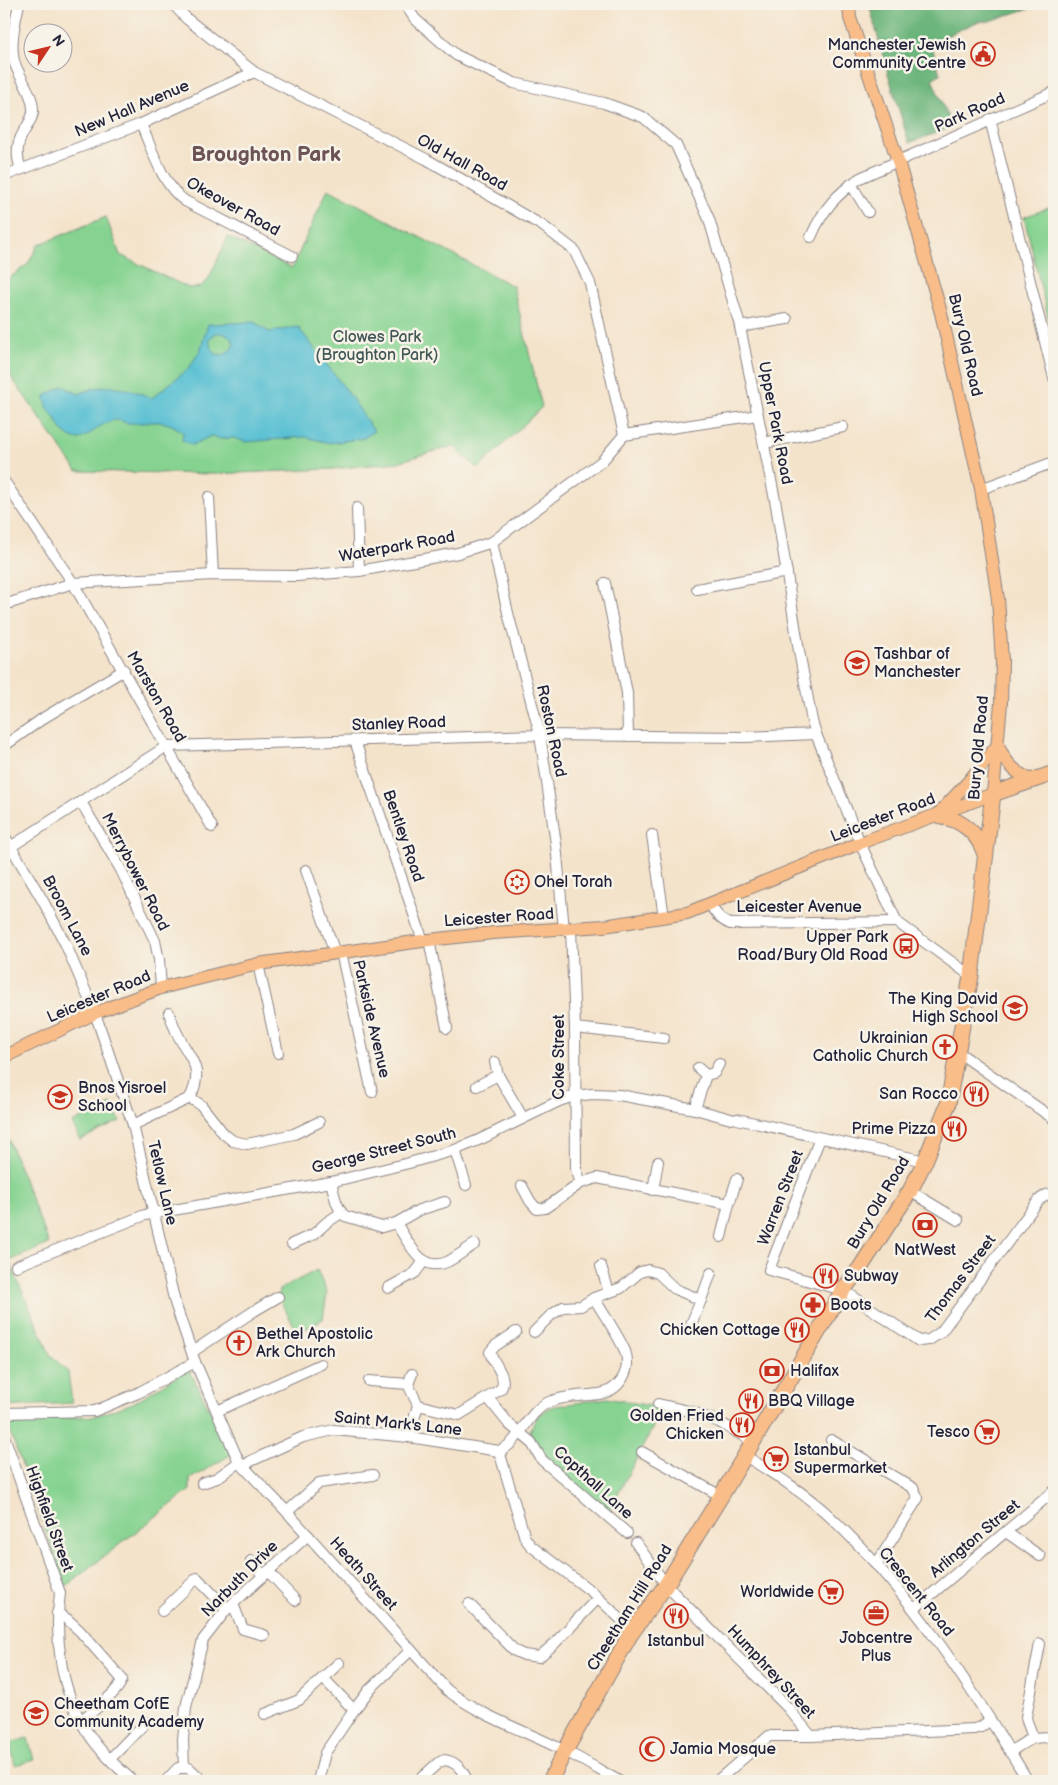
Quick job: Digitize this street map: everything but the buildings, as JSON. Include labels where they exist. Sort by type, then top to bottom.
[{"type":"highway","points":[[993,794],[1054,773]]},
{"type":"highway","name":"Bury Old Road","points":[[744,1455],[844,1290],[910,1191],[925,1161],[948,1104],[971,976],[993,794]]},
{"type":"highway","points":[[938,815],[953,818],[968,827],[982,844],[986,855]]},
{"type":"highway","name":"Cheetham Hill Road","points":[[550,1781],[633,1631],[666,1585],[744,1455]]},
{"type":"main road","name":"Bury Old Road","points":[[849,4],[850,18],[898,161],[940,313],[981,489],[998,599],[1002,661],[1001,703],[993,794]]},
{"type":"main road","points":[[998,745],[1002,756],[1012,769],[1031,780]]},
{"type":"main road","points":[[938,815],[998,745]]},
{"type":"main road","name":"Leicester Road","points":[[4,1057],[95,1013],[161,988],[258,964],[493,933],[604,926],[687,913],[860,843],[993,794]]},
{"type":"street","points":[[19,4],[13,43],[14,60],[31,101],[33,114],[20,138],[16,150],[21,170]]},
{"type":"street","name":"Old Hall Road","points":[[173,4],[187,20],[254,72],[426,159],[543,226],[574,250],[590,283],[624,435]]},
{"type":"street","name":"Upper Park Road","points":[[405,4],[415,19],[456,55],[514,84],[604,103],[643,117],[676,145],[709,220],[740,327],[764,443],[799,651],[816,734],[860,843],[897,922],[971,976]]},
{"type":"street","name":"New Hall Avenue","points":[[4,176],[141,124],[254,72]]},
{"type":"street","name":"Park Road","points":[[811,237],[820,216],[842,191],[860,178],[1054,92]]},
{"type":"street","points":[[990,119],[1054,378]]},
{"type":"street","name":"Okeover Road","points":[[141,124],[168,185],[176,194],[185,201],[292,256]]},
{"type":"street","points":[[851,184],[868,212]]},
{"type":"street","points":[[740,327],[787,319]]},
{"type":"street","points":[[624,435],[758,415]]},
{"type":"street","points":[[764,443],[843,427]]},
{"type":"street","name":"Waterpark Road","points":[[4,605],[73,583],[213,575],[297,576],[359,571],[458,553],[492,542],[602,461],[624,435]]},
{"type":"street","points":[[981,489],[1054,462]]},
{"type":"street","name":"Marston Road","points":[[4,481],[73,583],[212,827]]},
{"type":"street","points":[[209,497],[213,575]]},
{"type":"street","points":[[357,508],[359,571]]},
{"type":"street","name":"Roston Road","points":[[492,542],[508,613],[540,735],[568,929]]},
{"type":"street","points":[[697,589],[787,572]]},
{"type":"street","points":[[605,583],[627,693],[628,736]]},
{"type":"street","points":[[4,746],[45,718],[124,670]]},
{"type":"street","name":"Stanley Road","points":[[167,746],[540,735],[745,737],[816,734]]},
{"type":"street","name":"Bentley Road","points":[[355,741],[426,941],[447,1028]]},
{"type":"street","points":[[12,846],[167,746]]},
{"type":"street","name":"Merrybower Road","points":[[81,802],[121,870],[155,941],[159,960],[161,988]]},
{"type":"street","points":[[652,835],[664,917]]},
{"type":"street","name":"Broom Lane","points":[[4,836],[12,846],[43,900],[65,943],[95,1013]]},
{"type":"street","name":"Parkside Avenue","points":[[306,870],[338,952],[372,1092]]},
{"type":"street","name":"Leicester Avenue","points":[[711,904],[714,912],[730,924],[897,922]]},
{"type":"street","name":"Coke Street","points":[[568,929],[575,1028],[576,1169],[581,1183]]},
{"type":"street","points":[[258,964],[278,1053]]},
{"type":"street","name":"Tetlow Lane","points":[[95,1013],[133,1125],[175,1302],[193,1357]]},
{"type":"street","points":[[133,1125],[190,1098],[193,1091],[197,1073],[193,1058],[178,1036],[169,1013]]},
{"type":"street","points":[[575,1028],[664,1038]]},
{"type":"street","points":[[958,1052],[1054,1119]]},
{"type":"street","points":[[495,1062],[498,1075],[523,1118]]},
{"type":"street","points":[[706,1075],[714,1073],[719,1064]]},
{"type":"street","points":[[698,1068],[706,1075]]},
{"type":"street","points":[[477,1086],[498,1075]]},
{"type":"street","points":[[695,1109],[706,1075]]},
{"type":"street","name":"George Street South","points":[[16,1266],[153,1213],[332,1182],[455,1150],[482,1140],[523,1118],[574,1096],[592,1094],[618,1095],[695,1109],[925,1161]]},
{"type":"street","points":[[190,1098],[201,1105],[224,1134],[233,1140],[247,1144],[294,1134],[319,1122]]},
{"type":"street","name":"Warren Street","points":[[769,1270],[820,1138]]},
{"type":"street","points":[[455,1150],[466,1185]]},
{"type":"street","points":[[653,1190],[658,1162]]},
{"type":"street","points":[[522,1186],[537,1209],[545,1208],[581,1183],[597,1178],[729,1204]]},
{"type":"street","points":[[721,1237],[729,1204],[738,1179]]},
{"type":"street","points":[[332,1182],[341,1213],[349,1218],[382,1227],[396,1223],[419,1210],[445,1202]]},
{"type":"street","points":[[910,1191],[958,1220]]},
{"type":"street","name":"Thomas Street","points":[[769,1270],[844,1290],[919,1341],[929,1340],[935,1338],[947,1325],[1039,1200],[1046,1195],[1054,1193]]},
{"type":"street","points":[[292,1244],[314,1234],[341,1213]]},
{"type":"street","points":[[396,1223],[416,1255],[424,1262],[434,1264],[448,1261],[476,1244]]},
{"type":"street","points":[[388,1288],[415,1273],[424,1262]]},
{"type":"street","points":[[601,1266],[609,1292]]},
{"type":"street","points":[[534,1332],[550,1316],[564,1307],[581,1306],[594,1298],[622,1288],[640,1272],[648,1270],[658,1273],[675,1290],[701,1300]]},
{"type":"street","points":[[690,1327],[711,1273]]},
{"type":"street","points":[[4,1413],[95,1411],[138,1393],[193,1357],[254,1311],[278,1297]]},
{"type":"street","points":[[594,1298],[624,1350],[626,1362],[623,1378],[620,1383],[603,1393],[550,1401],[538,1410],[510,1445],[499,1451],[525,1538],[542,1556],[598,1598],[633,1631]]},
{"type":"street","points":[[418,1405],[459,1415],[501,1389],[504,1384],[502,1376],[490,1352],[495,1346],[516,1332]]},
{"type":"street","name":"Heath Street","points":[[193,1357],[242,1464],[308,1534],[447,1690],[461,1700],[565,1751],[619,1781]]},
{"type":"street","points":[[217,1411],[321,1364]]},
{"type":"street","points":[[369,1381],[410,1379],[418,1405],[409,1437]]},
{"type":"street","name":"Copthall Lane","points":[[488,1398],[509,1424],[531,1442],[542,1460],[627,1533]]},
{"type":"street","points":[[658,1404],[693,1412],[719,1422],[752,1441]]},
{"type":"street","name":"Saint Mark's Lane","points":[[202,1483],[217,1478],[242,1464],[303,1437],[334,1430],[409,1437],[499,1451]]},
{"type":"street","name":"Highfield Street","points":[[4,1436],[60,1593],[57,1613],[60,1656],[69,1692],[87,1732],[110,1759],[133,1781]]},
{"type":"street","points":[[831,1440],[913,1488],[918,1498],[876,1565]]},
{"type":"street","points":[[642,1452],[721,1496]]},
{"type":"street","name":"Crescent Road","points":[[744,1455],[786,1482],[824,1512],[876,1565],[914,1609],[990,1720],[1028,1781]]},
{"type":"street","points":[[287,1512],[318,1483],[373,1475]]},
{"type":"street","name":"Arlington Street","points":[[914,1609],[1054,1492]]},
{"type":"street","points":[[1006,1532],[1040,1556]]},
{"type":"street","name":"Narbuth Drive","points":[[184,1768],[183,1740],[186,1707],[203,1640],[230,1607],[308,1534]]},
{"type":"street","name":"Copthall Lane","points":[[636,1543],[666,1585]]},
{"type":"street","points":[[251,1561],[295,1600]]},
{"type":"street","points":[[162,1611],[197,1578],[230,1607],[244,1629],[264,1635]]},
{"type":"street","name":"Humphrey Street","points":[[666,1585],[788,1708],[811,1736],[974,1729],[981,1727],[990,1720]]},
{"type":"street","points":[[469,1604],[515,1651],[539,1658],[598,1598]]},
{"type":"street","points":[[57,1613],[80,1631],[122,1679],[119,1687],[90,1714],[80,1720]]},
{"type":"street","points":[[1032,1738],[1032,1730],[1026,1717],[1040,1644]]},
{"type":"street","points":[[318,1781],[325,1753],[354,1710],[370,1688],[411,1650]]},
{"type":"street","points":[[265,1714],[299,1700],[324,1679],[339,1663]]},
{"type":"street","points":[[324,1679],[354,1710]]},
{"type":"street","points":[[110,1759],[146,1722]]},
{"type":"street","points":[[717,1781],[769,1736],[811,1736]]},
{"type":"street","points":[[1010,1752],[1032,1738],[1040,1736],[1054,1738]]},
{"type":"street","points":[[418,1781],[444,1760],[455,1764],[463,1772],[466,1778],[464,1781]]},
{"type":"street","points":[[166,1781],[178,1768],[189,1768],[203,1781]]},
{"type":"green space","points":[[869,4],[1043,4],[989,21],[979,21],[931,43],[940,74],[932,79],[952,127],[909,143]]},
{"type":"green space","name":"Clowes Park (Broughton Park)","points":[[328,189],[513,286],[542,407],[478,469],[453,446],[398,462],[333,469],[215,474],[77,471],[4,367],[4,282],[28,264],[38,245],[106,217],[120,255],[189,288],[200,287],[208,280],[228,237],[292,268]]},
{"type":"green space","points":[[1054,206],[1054,342],[1024,217]]},
{"type":"green space","points":[[111,1104],[120,1121],[80,1140],[72,1123]]},
{"type":"green space","points":[[4,1128],[49,1244],[9,1261],[50,1354],[68,1372],[72,1403],[4,1407]]},
{"type":"green space","points":[[317,1270],[327,1293],[323,1319],[298,1333],[278,1297],[279,1290]]},
{"type":"green space","points":[[189,1369],[232,1454],[190,1479],[190,1490],[66,1586],[6,1421],[95,1416],[133,1403]]},
{"type":"green space","points":[[607,1398],[663,1408],[609,1511],[553,1464],[535,1442],[530,1431],[536,1418],[550,1407]]},
{"type":"green space","points":[[28,1738],[34,1760],[15,1765],[9,1743]]},
{"type":"water","points":[[254,322],[269,332],[298,327],[347,391],[374,431],[364,438],[330,443],[305,437],[246,442],[234,438],[221,439],[211,436],[192,445],[182,440],[183,432],[162,422],[127,423],[116,420],[108,422],[79,439],[65,434],[48,408],[45,396],[63,386],[79,394],[98,388],[124,388],[152,398],[188,369],[200,351],[208,324]],"holes":[[[216,333],[229,336],[234,343],[232,348],[224,355],[216,354],[211,348],[209,339]]]},
{"type":"place","name":"Manchester Jewish Community Centre","points":[[983,54]]},
{"type":"place","name":"Tashbar of Manchester","points":[[857,663]]},
{"type":"place","name":"Ohel Torah","points":[[517,882]]},
{"type":"place","name":"Upper Park Road/Bury Old Road","points":[[906,946]]},
{"type":"place","name":"The King David High School","points":[[1015,1008]]},
{"type":"place","name":"Ukrainian Catholic Church","points":[[945,1047]]},
{"type":"place","name":"San Rocco","points":[[976,1094]]},
{"type":"place","name":"Bnos Yisroel School","points":[[60,1097]]},
{"type":"place","name":"Prime Pizza","points":[[954,1129]]},
{"type":"place","name":"NatWest","points":[[925,1225]]},
{"type":"place","name":"Subway","points":[[826,1276]]},
{"type":"place","name":"Boots","points":[[813,1305]]},
{"type":"place","name":"Chicken Cottage","points":[[797,1330]]},
{"type":"place","name":"Bethel Apostolic Ark Church","points":[[239,1343]]},
{"type":"place","name":"Halifax","points":[[772,1371]]},
{"type":"place","name":"BBQ Village","points":[[751,1401]]},
{"type":"place","name":"Golden Fried Chicken","points":[[742,1425]]},
{"type":"place","name":"Tesco","points":[[987,1432]]},
{"type":"place","name":"Istanbul Supermarket","points":[[776,1459]]},
{"type":"place","name":"Worldwide","points":[[831,1592]]},
{"type":"place","name":"Jobcentre Plus","points":[[876,1613]]},
{"type":"place","name":"Istanbul","points":[[676,1616]]},
{"type":"place","name":"Cheetham CofE Community Academy","points":[[36,1713]]},
{"type":"place","name":"Jamia Mosque","points":[[652,1749]]},
{"type":"district","name":"Broughton Park","points":[[266,154]]}]
